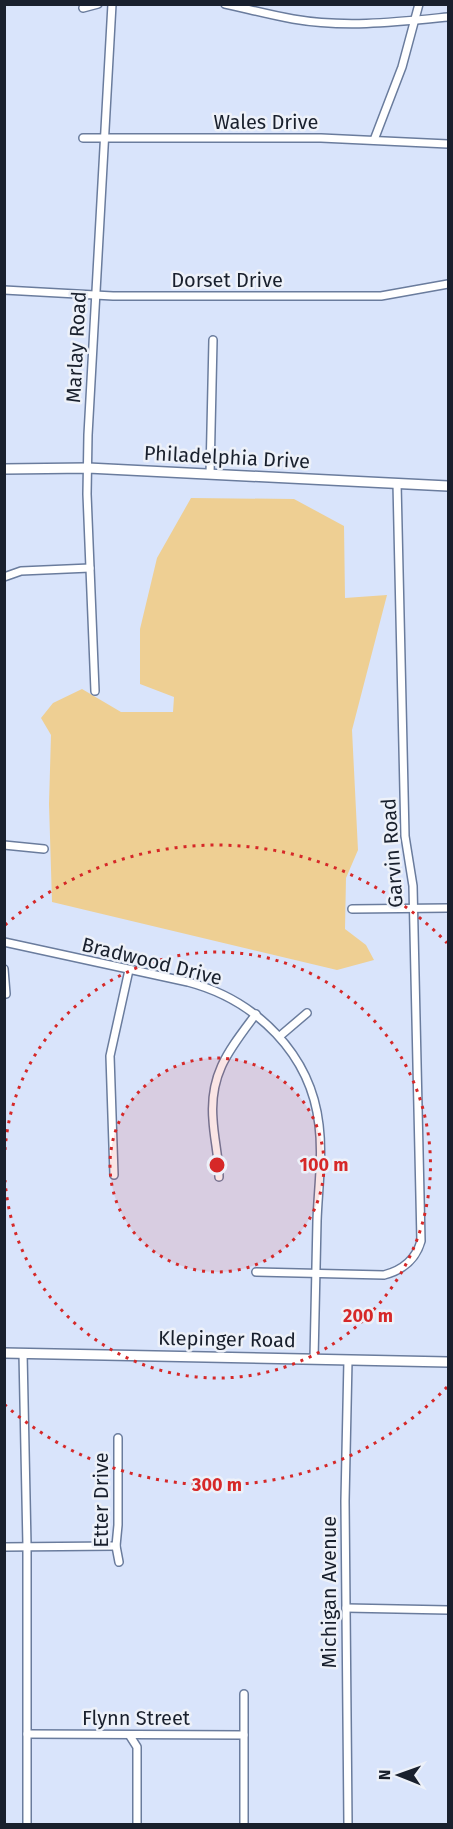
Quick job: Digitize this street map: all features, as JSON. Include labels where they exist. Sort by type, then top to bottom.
[{"type":"street","points":[[83,8],[98,4]]},
{"type":"street","name":"Marlay Road","points":[[95,692],[87,494],[88,435],[112,4]]},
{"type":"street","points":[[225,4],[293,19],[327,23],[362,24],[448,17]]},
{"type":"street","points":[[374,140],[402,67],[419,4]]},
{"type":"street","name":"Wales Drive","points":[[83,138],[321,138],[448,144]]},
{"type":"street","name":"Dorset Drive","points":[[4,290],[95,295],[381,296],[448,284]]},
{"type":"street","points":[[210,474],[213,340]]},
{"type":"street","name":"Philadelphia Drive","points":[[4,469],[88,468],[448,486]]},
{"type":"street","name":"Garvin Road","points":[[256,1272],[384,1275],[397,1271],[408,1263],[421,1241],[414,908],[412,875],[405,836],[397,483]]},
{"type":"street","points":[[4,577],[21,571],[90,568]]},
{"type":"street","points":[[4,845],[44,849]]},
{"type":"street","points":[[352,909],[448,908]]},
{"type":"street","name":"Bradwood Drive","points":[[4,942],[210,989],[232,998],[256,1014],[280,1036],[302,1068],[318,1114],[320,1141],[314,1359]]},
{"type":"street","points":[[4,969],[6,994]]},
{"type":"street","points":[[114,1175],[110,1056],[129,970]]},
{"type":"street","points":[[280,1036],[308,1013]]},
{"type":"street","points":[[219,1177],[212,1102],[216,1078],[223,1060],[256,1014]]},
{"type":"street","name":"Klepinger Road","points":[[4,1353],[448,1362]]},
{"type":"street","points":[[23,1353],[27,1546],[27,1824]]},
{"type":"street","name":"Michigan Avenue","points":[[348,1360],[345,1501],[348,1824]]},
{"type":"street","name":"Etter Drive","points":[[118,1438],[116,1546],[119,1562]]},
{"type":"street","points":[[4,1546],[116,1546]]},
{"type":"street","points":[[346,1608],[448,1610]]},
{"type":"street","points":[[244,1694],[244,1824]]},
{"type":"street","name":"Flynn Street","points":[[27,1734],[244,1735]]},
{"type":"street","points":[[130,1736],[137,1747],[136,1824]]},
{"type":"shaded area","points":[[191,498],[294,499],[344,526],[345,598],[387,595],[352,730],[358,850],[346,878],[345,929],[366,945],[374,960],[337,970],[52,902],[49,804],[51,735],[41,718],[53,703],[82,689],[121,712],[173,712],[174,697],[140,684],[140,629],[157,558]]}]
